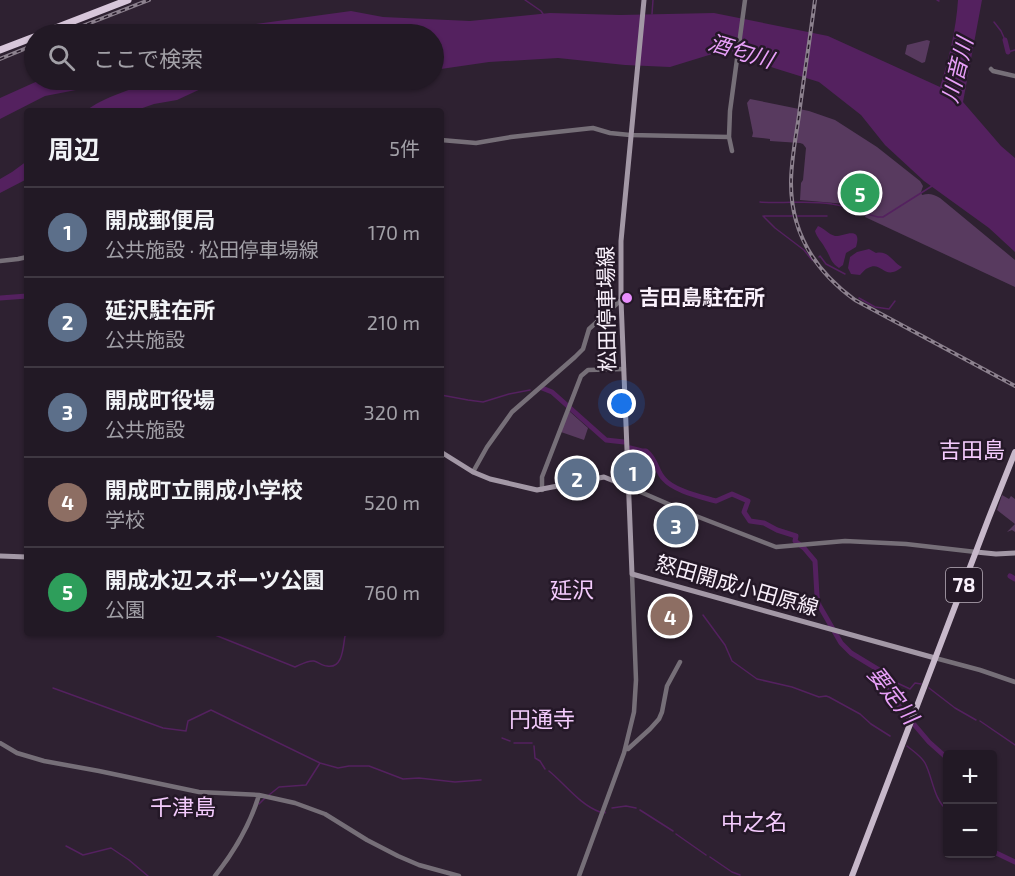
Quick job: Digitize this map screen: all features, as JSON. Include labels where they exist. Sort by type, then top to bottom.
[{"type":"highway","points":[[66,24],[128,0]]},
{"type":"highway","points":[[0,50],[24,41]]},
{"type":"main road","name":"松田停車場線","points":[[629,487],[621,300],[621,241],[644,0]]},
{"type":"main road","name":"78","points":[[852,876],[1015,452]]},
{"type":"main road","points":[[444,454],[473,472],[490,479],[537,490],[604,477],[629,487]]},
{"type":"main road","name":"怒田開成小田原線","points":[[629,487],[632,574],[935,658]]},
{"type":"main road","points":[[976,552],[996,555],[1015,553]]},
{"type":"main road","points":[[0,556],[24,557]]},
{"type":"street","points":[[732,151],[729,137],[731,107],[745,0]]},
{"type":"street","points":[[991,69],[1015,76]]},
{"type":"street","points":[[444,140],[476,143],[593,128],[610,133],[729,137]]},
{"type":"street","points":[[0,261],[24,257]]},
{"type":"street","points":[[473,472],[487,447],[512,412],[583,349],[591,326],[621,300]]},
{"type":"street","points":[[542,490],[542,477],[581,376],[588,370],[624,369]]},
{"type":"street","points":[[629,487],[776,547],[845,541],[906,544],[976,552]]},
{"type":"street","points":[[579,876],[625,749],[634,712],[636,695],[632,574]]},
{"type":"street","points":[[935,658],[1015,682]]},
{"type":"street","points":[[625,749],[628,749],[659,719],[668,686],[680,662]]},
{"type":"street","points":[[0,743],[17,753],[44,761],[199,792],[259,795],[295,803],[326,814],[361,837],[418,865],[459,876]]},
{"type":"street","points":[[215,876],[245,830],[259,795]]},
{"type":"shaded area","points":[[930,41],[925,62],[922,63],[905,54],[907,45]]},
{"type":"shaded area","points":[[750,99],[809,111],[835,120],[877,147],[920,181],[923,186],[922,195],[931,194],[940,198],[1015,260],[1015,287],[865,217],[866,211],[846,204],[800,200],[806,148],[800,143],[752,137],[747,103]]},
{"type":"shaded area","points":[[569,411],[588,428],[584,440],[561,432]]},
{"type":"shaded area","points":[[1002,495],[1015,499],[1015,524],[997,510]]},
{"type":"shaded area","points":[[1015,524],[1015,532],[1012,530],[1007,532]]},
{"type":"water","points":[[958,0],[982,0],[963,102],[1001,146],[1015,158],[1015,252],[989,228],[924,181],[885,145],[861,115],[819,82],[731,51],[670,67],[558,58],[489,62],[444,69],[444,24],[255,24],[351,11],[383,17],[470,21],[550,13],[620,15],[714,13],[828,36],[940,87],[956,22]]},
{"type":"water","points":[[24,87],[24,90],[76,90],[45,96],[0,119],[0,98]]},
{"type":"water","points":[[128,90],[198,90],[177,100],[143,108],[90,108]]},
{"type":"water","points":[[24,163],[24,181],[0,193],[0,179]]},
{"type":"water","points":[[818,226],[835,236],[851,233],[857,236],[856,247],[846,253],[843,265],[839,268],[832,261],[817,236],[815,231]]},
{"type":"water","points":[[869,249],[888,255],[902,267],[896,271],[887,272],[873,266],[860,275],[851,274],[848,268],[850,257],[857,252]]},
{"type":"waterway","points":[[525,0],[543,14]]},
{"type":"waterway","points":[[652,14],[653,0]]},
{"type":"waterway","points":[[994,22],[1005,40]]},
{"type":"waterway","points":[[1005,40],[1008,52]]},
{"type":"waterway","points":[[1008,52],[1015,50]]},
{"type":"waterway","points":[[760,202],[823,203],[844,206],[883,217],[932,186]]},
{"type":"waterway","points":[[763,216],[804,250],[812,260]]},
{"type":"waterway","points":[[764,216],[827,216]]},
{"type":"waterway","points":[[819,257],[826,264],[845,274]]},
{"type":"waterway","name":"要定川","points":[[0,298],[24,296]]},
{"type":"waterway","points":[[859,298],[875,307],[889,309],[895,301]]},
{"type":"waterway","name":"要定川","points":[[542,388],[552,392],[606,440],[624,442]]},
{"type":"waterway","name":"要定川","points":[[444,396],[483,402],[530,390]]},
{"type":"waterway","name":"要定川","points":[[630,448],[646,451],[661,476],[673,486],[716,501],[732,494],[748,501],[744,512],[750,521],[764,523],[796,536],[795,541],[815,561],[819,605],[841,643],[851,653],[879,670],[901,709],[943,755]]},
{"type":"waterway","points":[[1010,576],[1015,579]]},
{"type":"waterway","points":[[703,615],[725,645],[732,661],[757,679],[792,687],[819,697],[829,697],[860,714],[890,736]]},
{"type":"waterway","points":[[218,636],[295,667],[312,661],[325,666],[336,664],[341,656],[345,636]]},
{"type":"waterway","points":[[893,681],[910,689],[915,683],[921,684]]},
{"type":"waterway","points":[[53,688],[163,728],[186,731],[188,721],[211,710],[320,763]]},
{"type":"waterway","points":[[929,688],[955,708],[976,720]]},
{"type":"waterway","points":[[980,721],[1015,745]]},
{"type":"waterway","points":[[502,738],[510,741]]},
{"type":"waterway","points":[[514,743],[532,743]]},
{"type":"waterway","points":[[534,746],[535,758],[545,769]]},
{"type":"waterway","points":[[907,746],[925,763],[936,794],[943,806]]},
{"type":"waterway","points":[[269,795],[279,787],[306,785],[320,763],[338,768],[369,766],[403,779],[419,778],[455,782],[481,780]]},
{"type":"waterway","points":[[549,771],[579,799],[600,812]]},
{"type":"waterway","points":[[259,804],[265,798]]},
{"type":"waterway","points":[[612,808],[626,806],[636,808]]},
{"type":"waterway","points":[[640,810],[673,831]]},
{"type":"waterway","points":[[676,834],[706,855]]},
{"type":"waterway","points":[[66,846],[83,855],[111,848],[148,876]]},
{"type":"waterway","name":"要定川","points":[[997,853],[1015,862]]},
{"type":"waterway","points":[[710,857],[740,875]]},
{"type":"railway","points":[[88,24],[149,0]]},
{"type":"railway","points":[[815,0],[791,174],[795,219],[808,250],[828,277],[855,300],[1015,386]]},
{"type":"railway","points":[[0,59],[24,49]]},
{"type":"place","name":"開成水辺スポーツ公園","points":[[860,193]]},
{"type":"place","name":"吉田島駐在所","points":[[627,298]]},
{"type":"place","name":"開成郵便局","points":[[633,472]]},
{"type":"place","name":"延沢駐在所","points":[[577,478]]},
{"type":"place","name":"開成町役場","points":[[676,525]]},
{"type":"place","name":"開成町立開成小学校","points":[[670,616]]},
{"type":"district","name":"吉田島","points":[[972,450]]},
{"type":"district","name":"延沢","points":[[572,590]]},
{"type":"district","name":"円通寺","points":[[542,719]]},
{"type":"district","name":"千津島","points":[[183,807]]},
{"type":"district","name":"中之名","points":[[754,822]]},
{"type":"water label","name":"酒匂川","points":[[741,51]]},
{"type":"water label","name":"川音川","points":[[957,70]]}]
